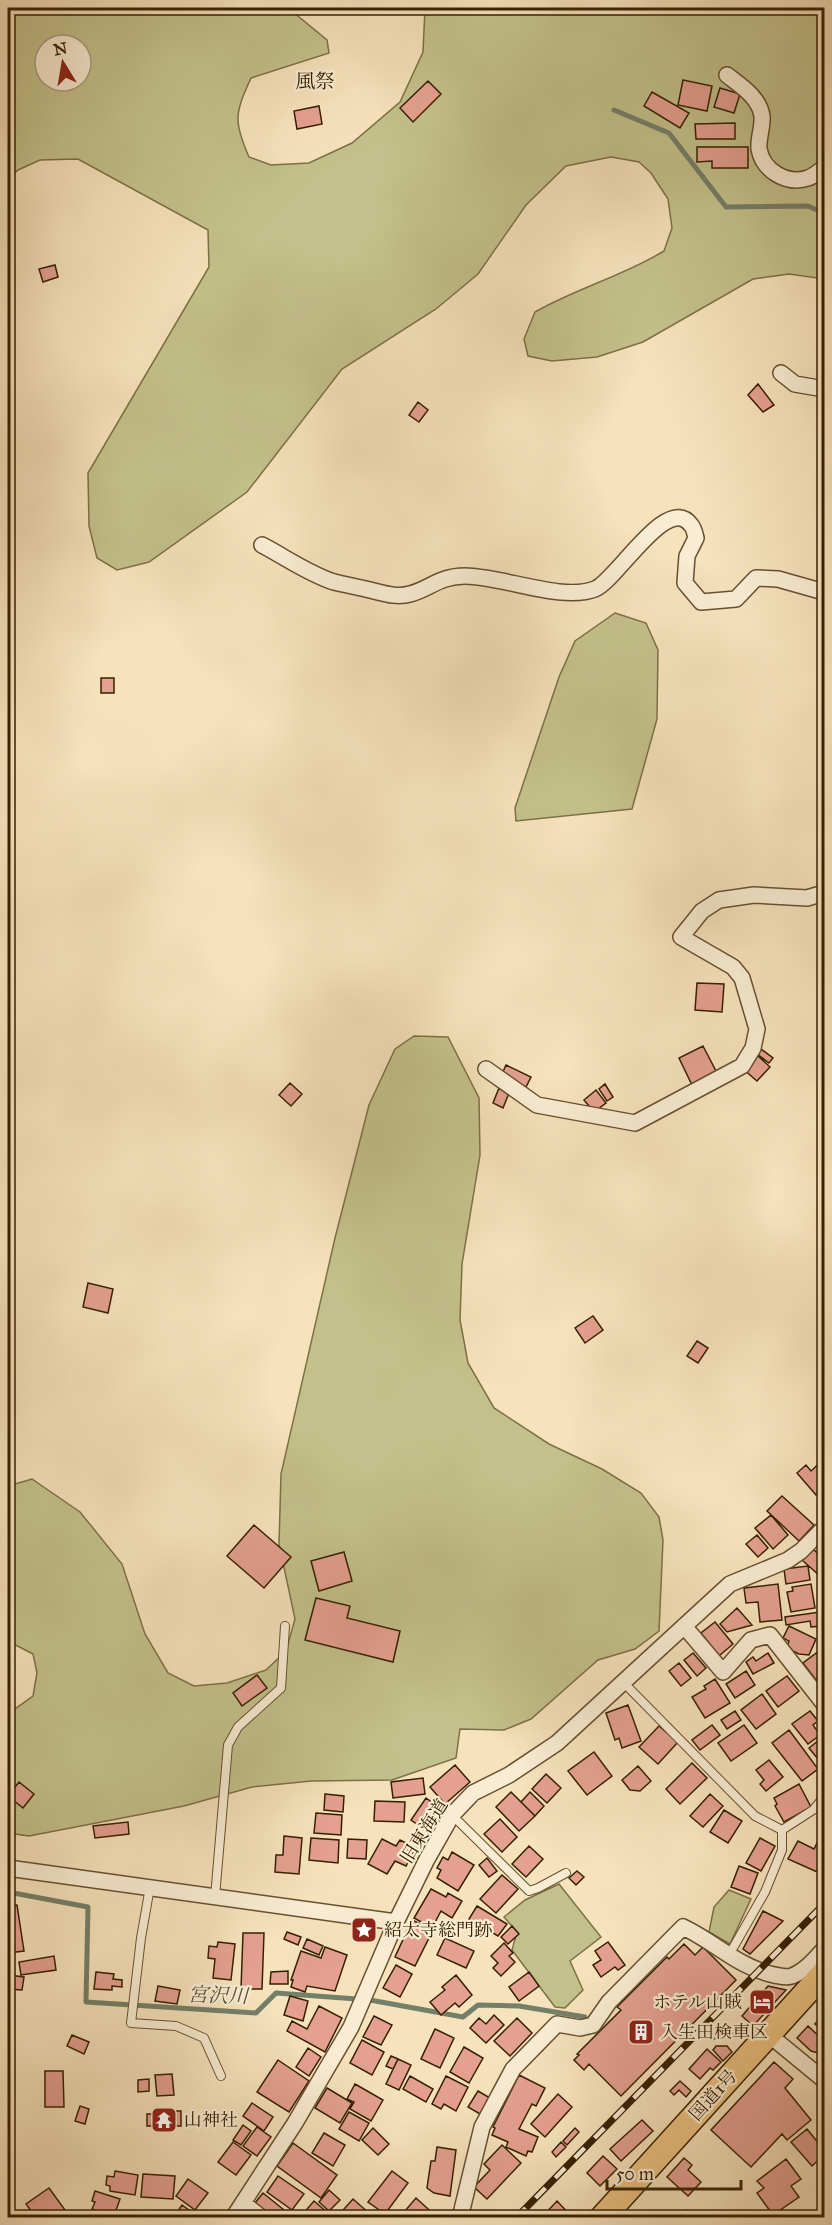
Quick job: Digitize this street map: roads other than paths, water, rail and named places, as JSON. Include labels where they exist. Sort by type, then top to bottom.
[{"type":"highway","name":"国道1号","points":[[602,2217],[825,1972]]},
{"type":"street","points":[[727,75],[754,96],[762,116],[759,147],[764,164],[777,175],[793,180],[809,178],[825,168]]},
{"type":"street","points":[[781,373],[795,384],[825,389]]},
{"type":"street","points":[[262,544],[327,579],[396,596],[411,594],[440,579],[465,576],[551,590],[579,592],[595,589],[609,580],[639,545],[661,524],[670,519],[682,518],[691,525],[696,538],[687,556],[685,583],[700,602],[736,599],[756,578],[778,579],[825,592]]},
{"type":"street","points":[[486,1069],[537,1105],[635,1123],[742,1066],[753,1048],[757,1029],[742,978],[733,968],[681,937],[702,911],[719,900],[754,895],[807,898],[825,893]]},
{"type":"street","name":"旧東海道","points":[[233,2217],[295,2123],[351,2027],[396,1922],[452,1815],[473,1793],[509,1775],[557,1743],[730,1584],[788,1560],[825,1528]]},
{"type":"street","points":[[684,1626],[723,1672],[751,1640],[770,1635],[825,1704]]},
{"type":"street","points":[[8,1868],[396,1922]]},
{"type":"street","points":[[460,2217],[482,2127],[513,2069],[557,2024],[580,2028],[593,2025],[609,2002],[683,1927],[698,1934],[752,1969],[786,1978],[802,1971],[825,1949]]},
{"type":"street","points":[[768,2034],[825,2080]]},
{"type":"street","points":[[243,2203],[262,2217]]},
{"type":"lane","points":[[215,1897],[228,1745],[238,1727],[281,1688],[285,1626]]},
{"type":"lane","points":[[624,1683],[755,1816],[782,1830]]},
{"type":"lane","points":[[782,1830],[813,1810],[825,1797]]},
{"type":"lane","points":[[452,1815],[529,1891],[566,1873]]},
{"type":"lane","points":[[729,1956],[765,1892],[782,1850],[782,1830]]},
{"type":"lane","points":[[150,1887],[141,1938],[131,2023],[176,2026],[204,2038],[221,2076]]},
{"type":"waterway","points":[[614,110],[669,133],[726,207],[808,206],[824,213]]},
{"type":"waterway","name":"宮沢川","points":[[8,1892],[88,1907],[86,2002],[256,2013],[276,1993],[370,2000],[463,2017],[478,2005],[519,2006],[585,2017]]},
{"type":"waterway","name":"宮沢川","points":[[710,2038],[744,2033]]},
{"type":"railway","points":[[516,2218],[824,1904]]},
{"type":"place","name":"紹太寺総門跡","points":[[364,1930]]},
{"type":"place","name":"ホテル山賊","points":[[762,2002]]},
{"type":"place","name":"入生田検車区","points":[[641,2032]]},
{"type":"place","name":"山神社","points":[[164,2120]]},
{"type":"district","name":"風祭","points":[[315,81]]}]
